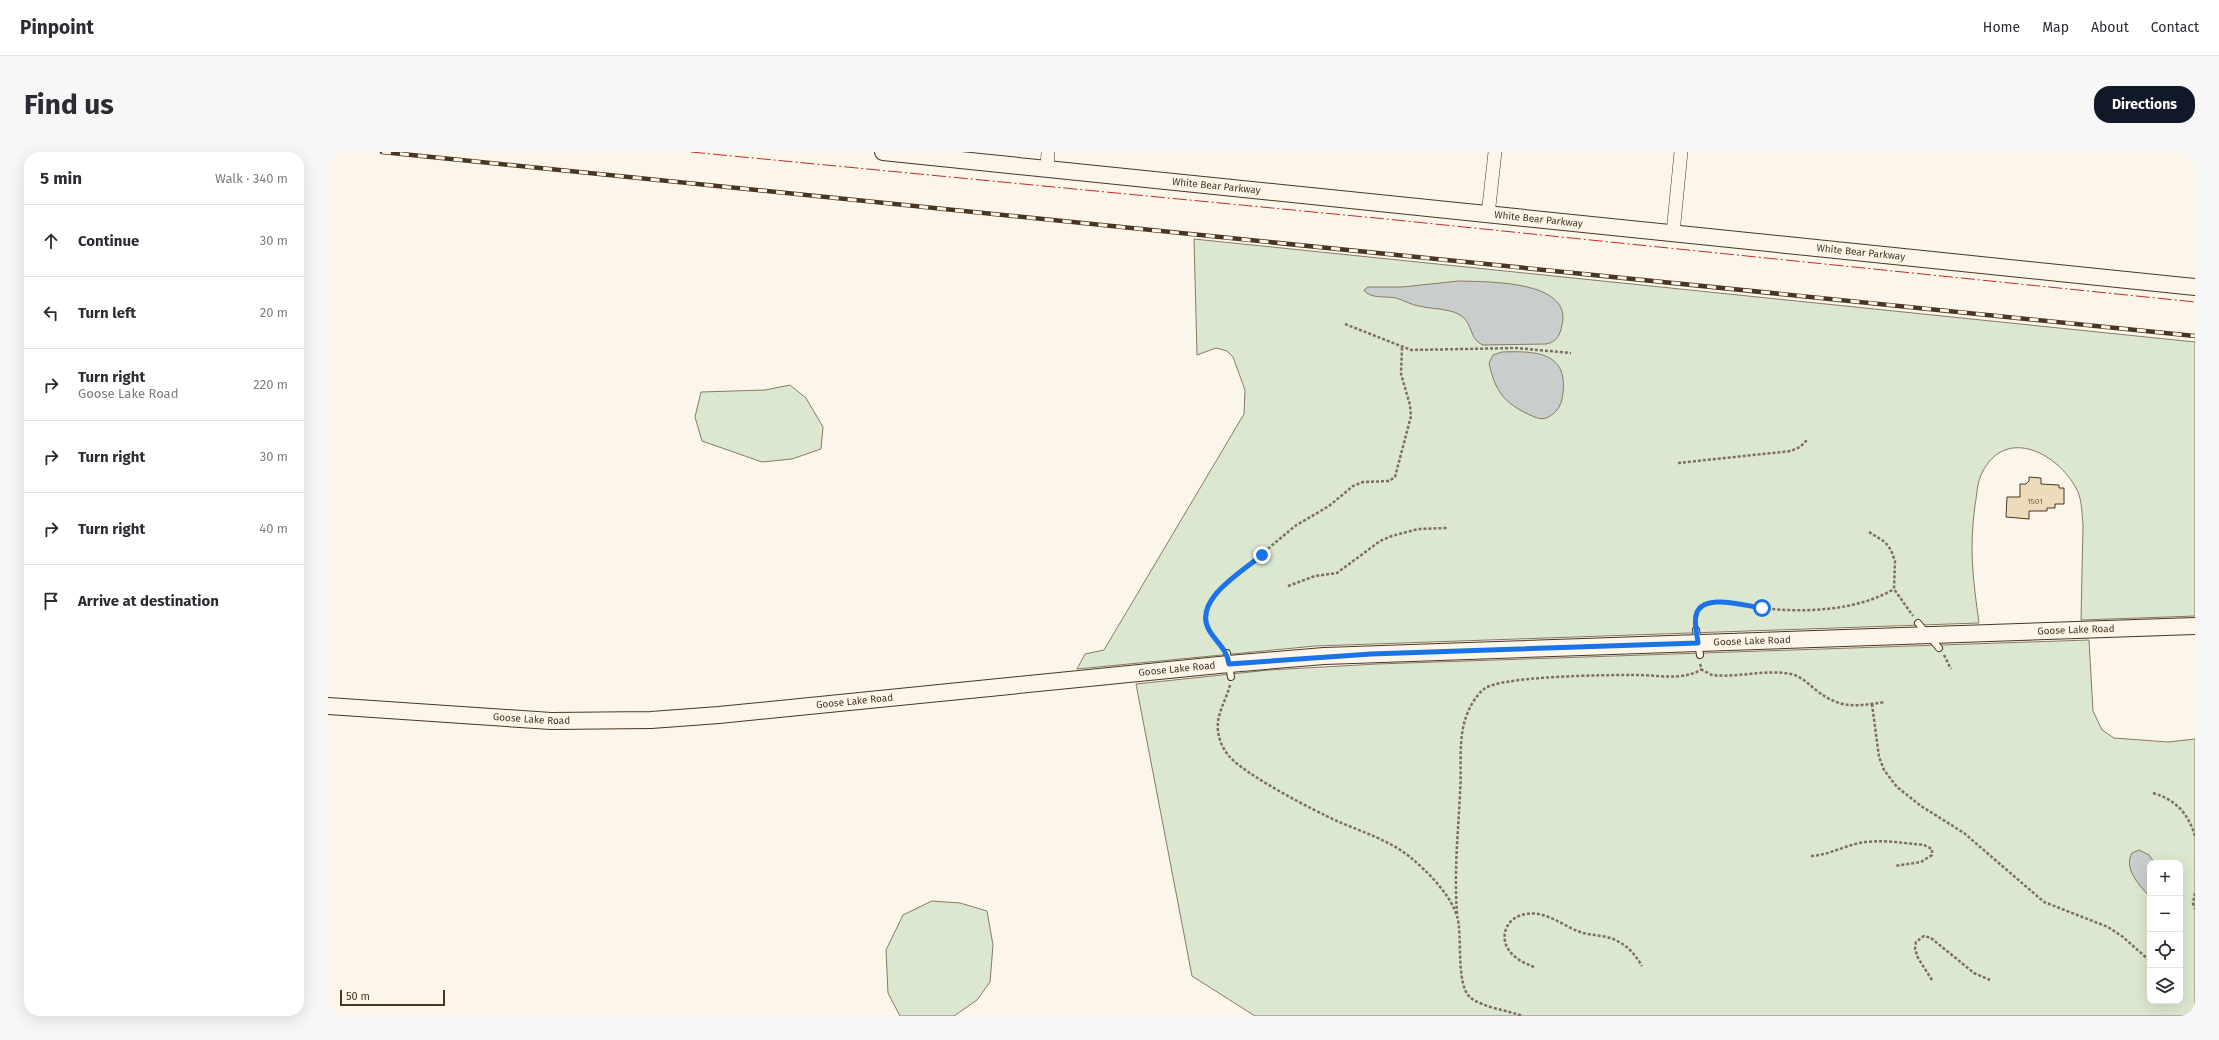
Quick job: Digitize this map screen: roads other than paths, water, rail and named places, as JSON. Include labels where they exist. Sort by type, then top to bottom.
[{"type":"street","name":"White Bear Parkway","points":[[883,152],[2195,287]]},
{"type":"street","points":[[1047,169],[1048,152]]},
{"type":"street","points":[[1488,215],[1495,152]]},
{"type":"street","points":[[1673,233],[1681,152]]},
{"type":"street","name":"Goose Lake Road","points":[[328,706],[545,720],[663,719],[1229,665],[1371,654],[1698,642],[1923,629],[2195,626]]},
{"type":"lane","points":[[1923,629],[1939,648]]},
{"type":"railway","points":[[382,152],[2195,336]]}]
